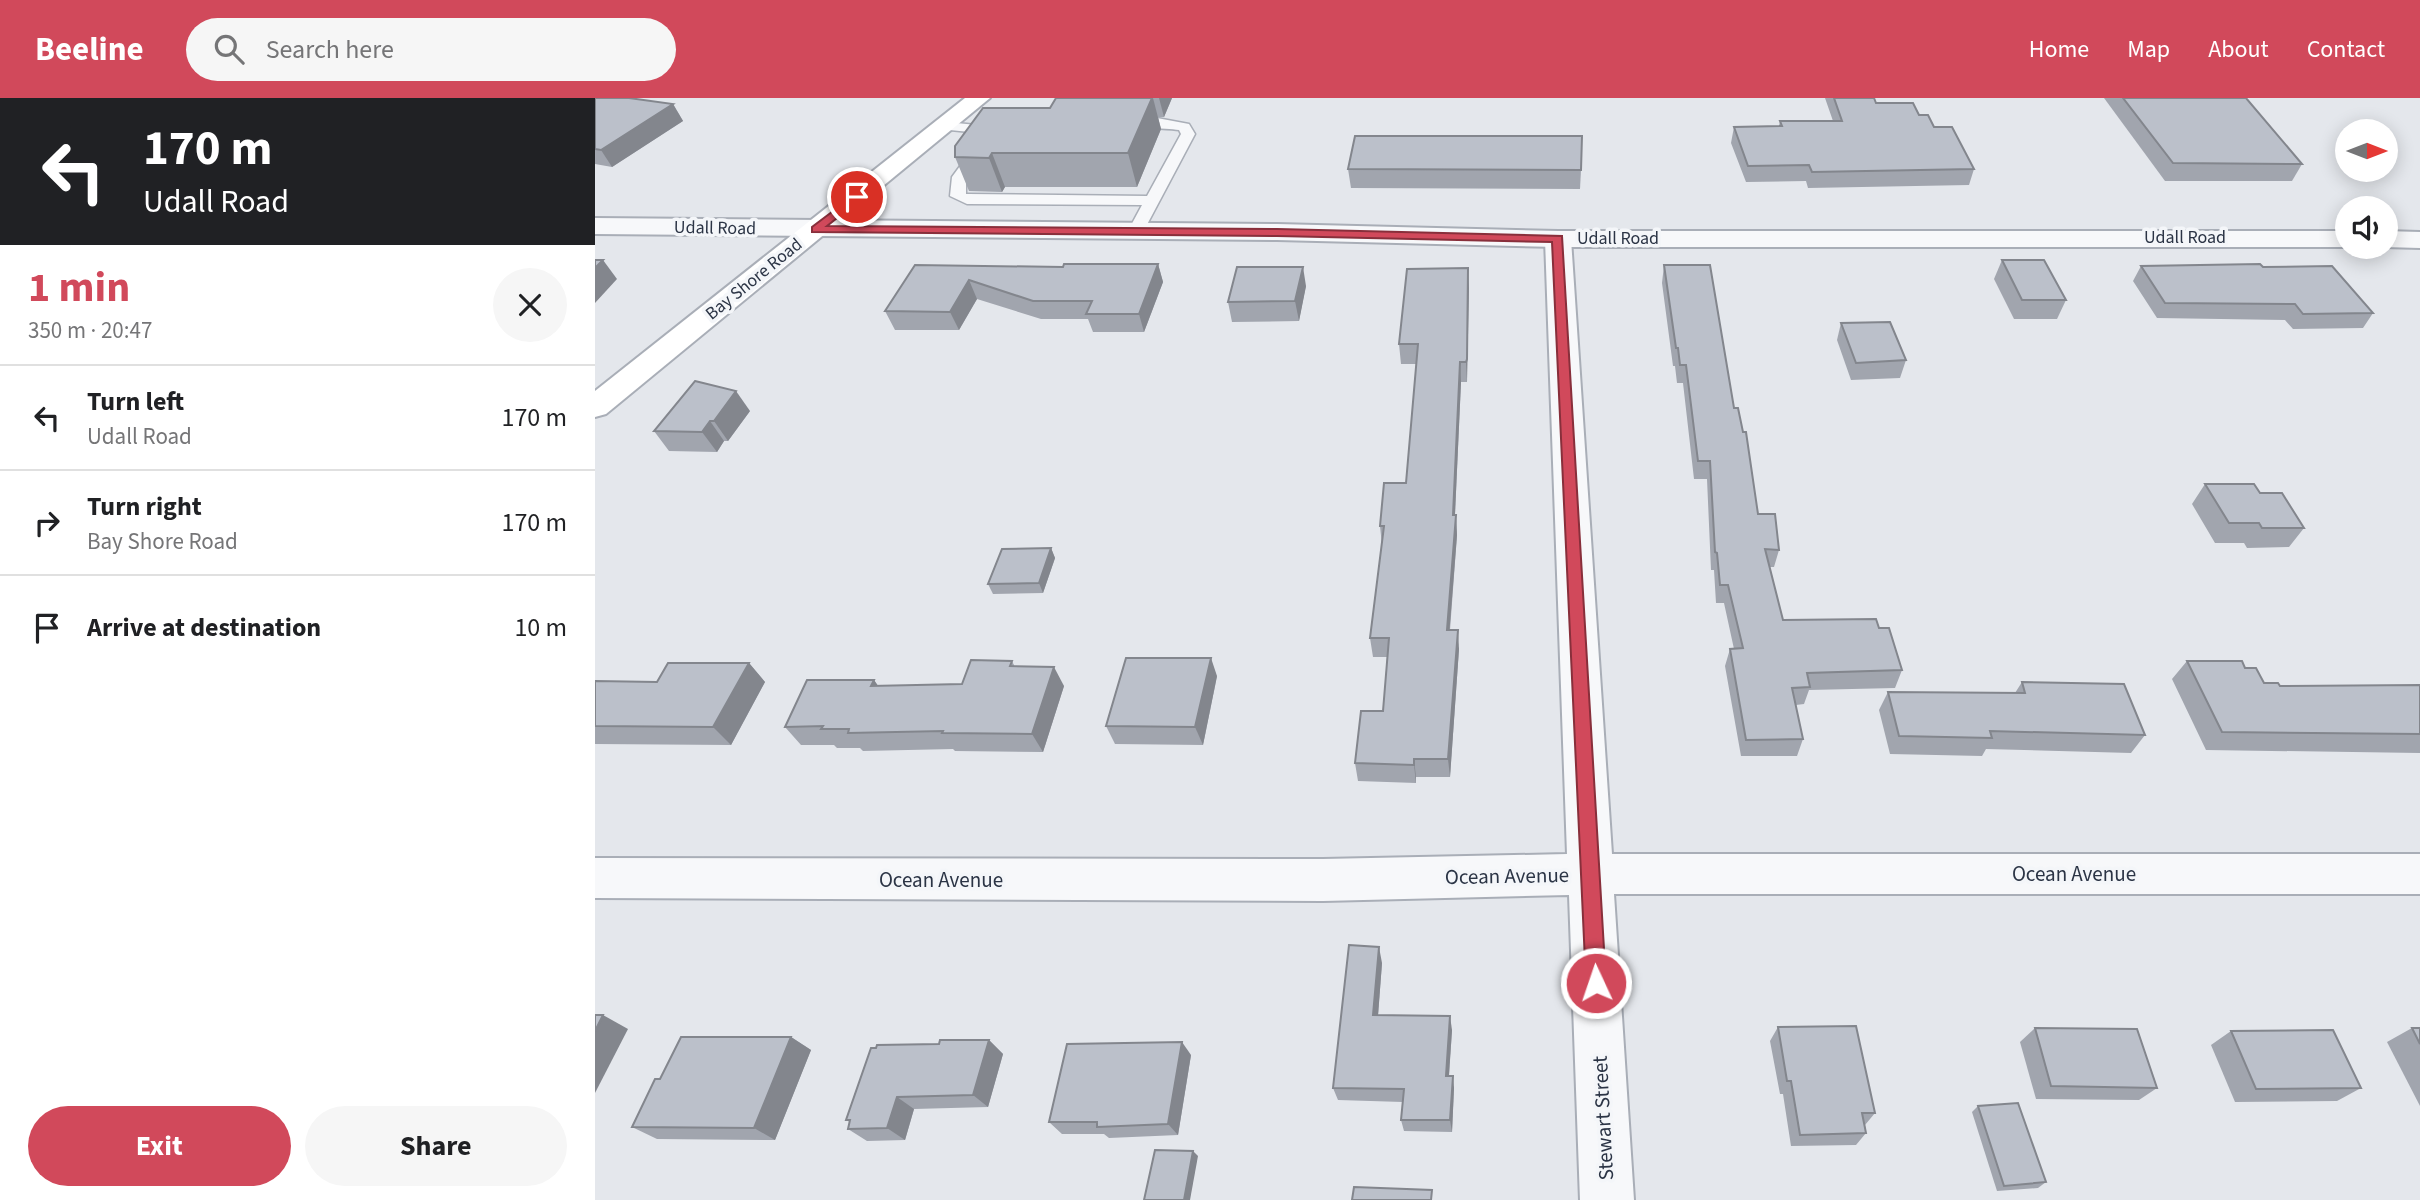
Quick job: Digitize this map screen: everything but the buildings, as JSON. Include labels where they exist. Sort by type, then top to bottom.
[{"type":"main road","name":"Bay Shore Road","points":[[595,407],[979,98]]},
{"type":"street","name":"Udall Road","points":[[595,226],[1558,239],[2075,236],[2335,239]]},
{"type":"street","name":"Stewart Street","points":[[1558,239],[1607,1200]]},
{"type":"street","points":[[2398,239],[2420,240]]},
{"type":"street","name":"Ocean Avenue","points":[[595,878],[1323,880],[1591,874],[2420,874]]},
{"type":"lane","points":[[1117,124],[1175,124],[1184,127],[1188,134],[1136,232]]},
{"type":"lane","points":[[945,126],[1010,130]]},
{"type":"lane","points":[[993,131],[959,177],[958,196],[967,199],[1153,201]]},
{"type":"route","points":[[857,197],[816,229],[1277,232],[1558,239],[1596,983]]}]
